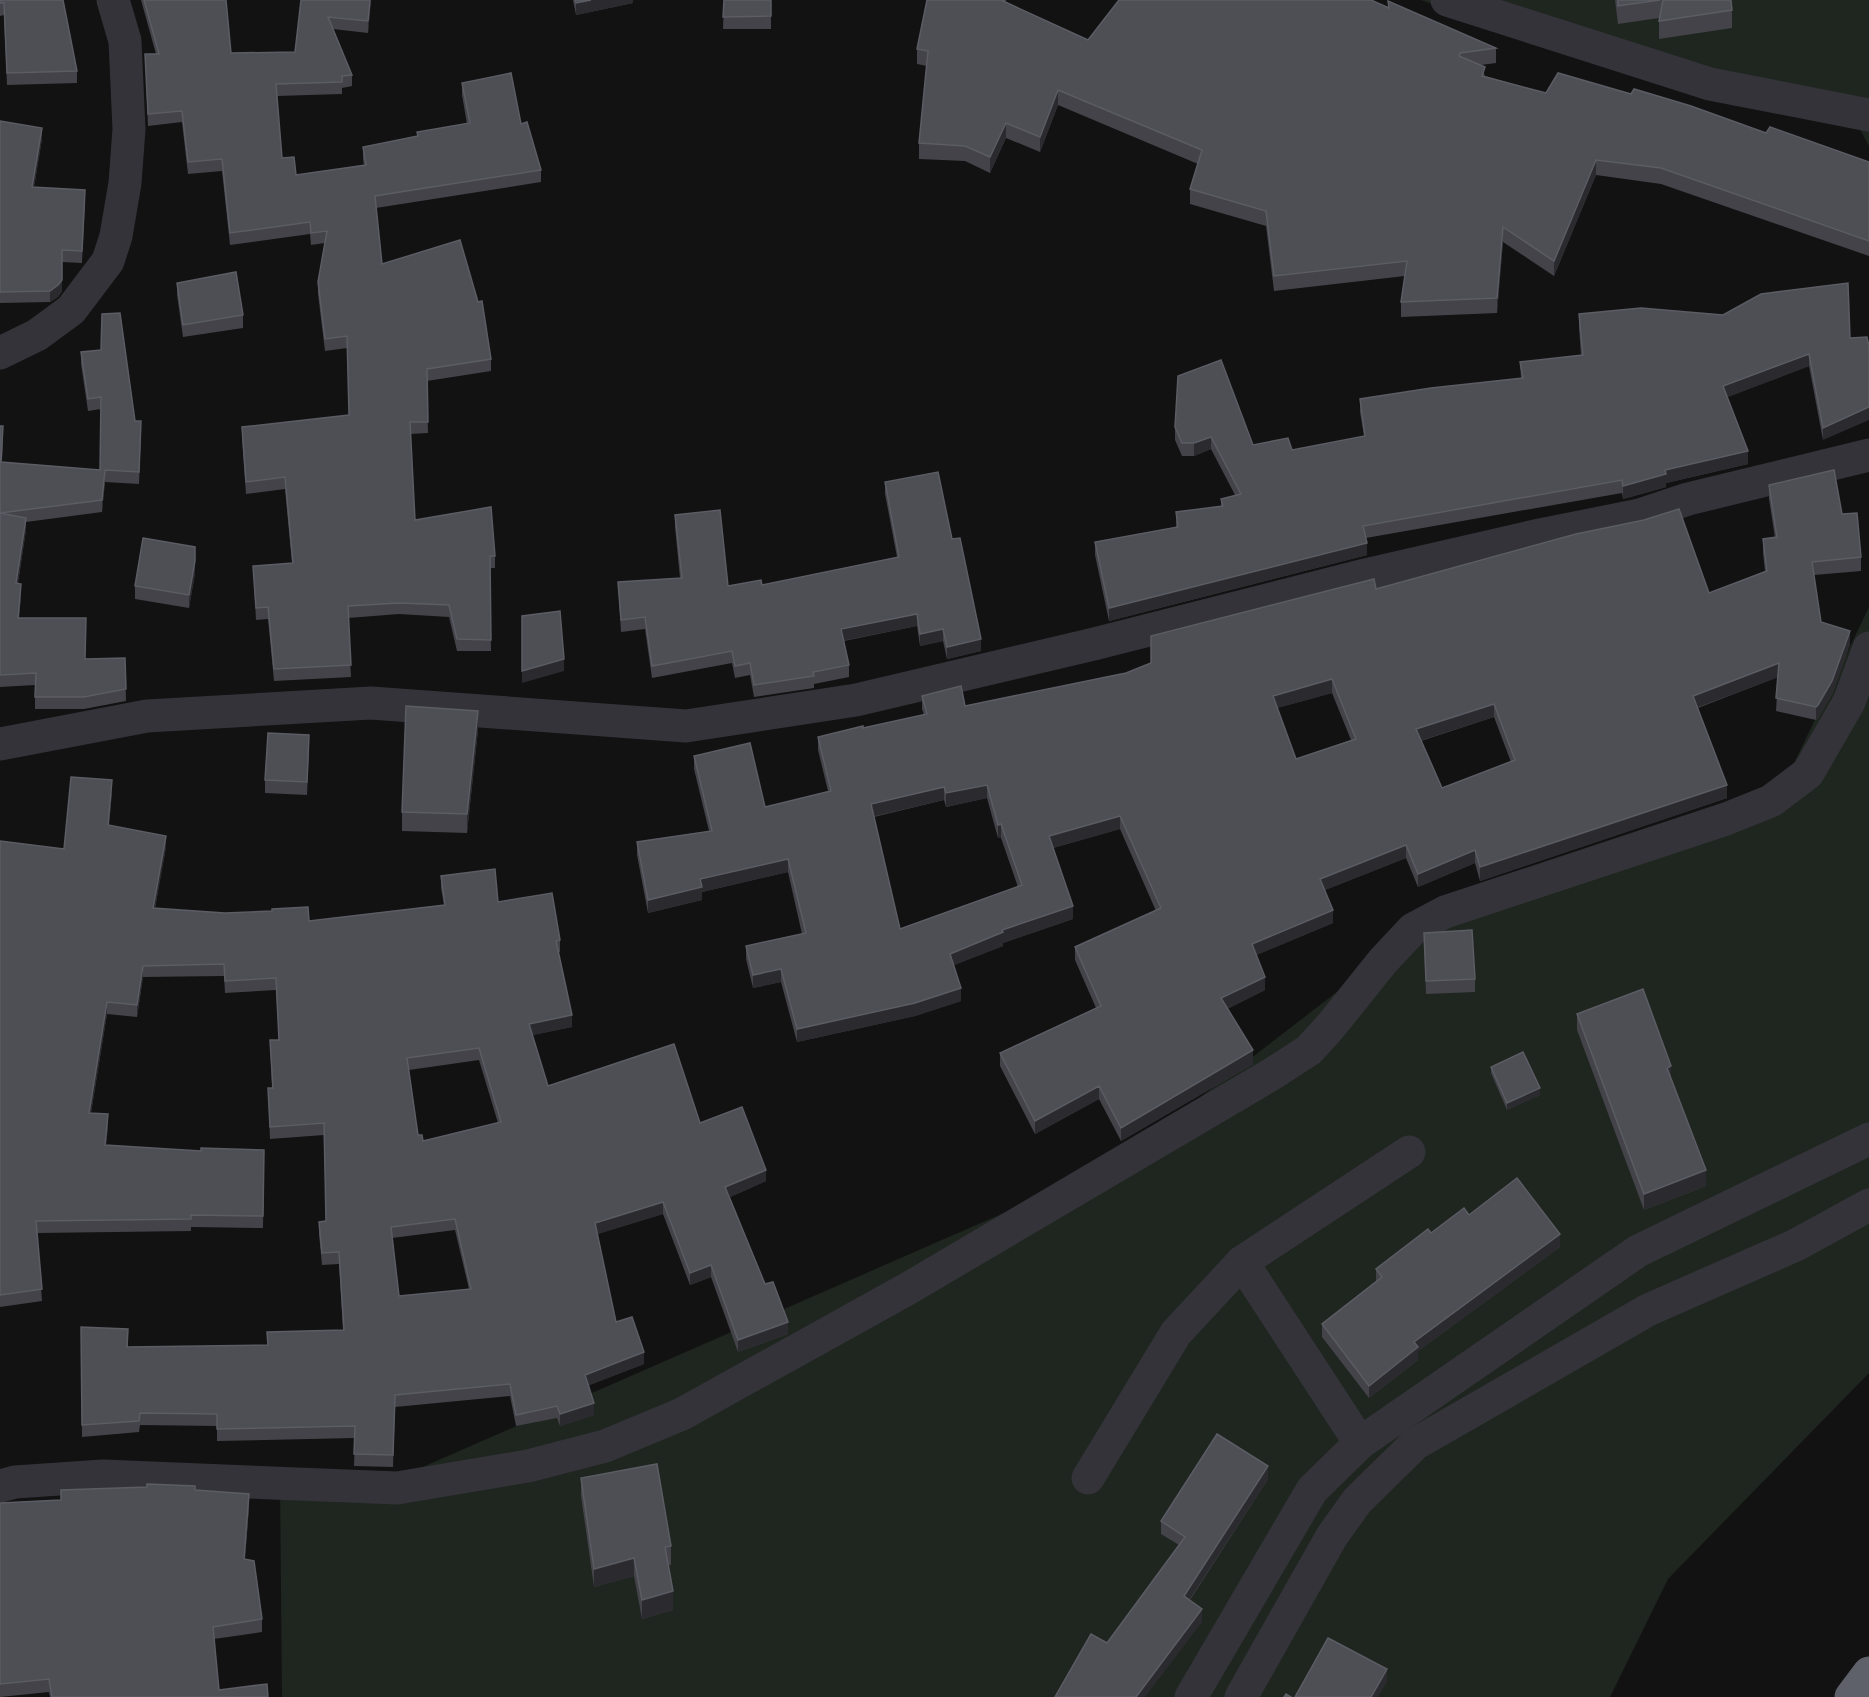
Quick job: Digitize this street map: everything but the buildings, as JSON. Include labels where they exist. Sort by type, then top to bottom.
[{"type":"highway","points":[[1851,1697],[1869,1673]]},
{"type":"street","points":[[0,352],[37,335],[71,310],[108,261],[116,236],[125,183],[129,129],[125,41],[113,0]]},
{"type":"street","points":[[1447,0],[1710,84],[1869,115]]},
{"type":"street","points":[[0,744],[147,716],[371,703],[686,726],[856,700],[1094,644],[1377,573],[1535,536],[1640,515],[1688,499],[1869,455]]},
{"type":"street","points":[[0,1486],[26,1481],[130,1476],[397,1488],[528,1466],[605,1446],[682,1414],[918,1282],[1214,1109],[1309,1050],[1383,960],[1413,929],[1445,912],[1726,819],[1771,801],[1808,773],[1849,702],[1869,648]]},
{"type":"street","points":[[1191,1697],[1312,1490],[1360,1443],[1638,1251],[1869,1139]]},
{"type":"street","points":[[1088,1478],[1176,1334],[1242,1262],[1409,1152]]},
{"type":"street","points":[[1241,1697],[1332,1536],[1357,1501],[1414,1444],[1648,1310],[1796,1245],[1869,1205]]},
{"type":"street","points":[[1242,1262],[1360,1443]]},
{"type":"shaded area","points":[[1421,0],[1869,0],[1869,146],[1856,122],[1700,98]]},
{"type":"shaded area","points":[[1869,607],[1869,1373],[1668,1579],[1610,1697],[282,1697],[280,1483],[377,1487],[1111,1166],[1416,931],[1774,805]]}]
